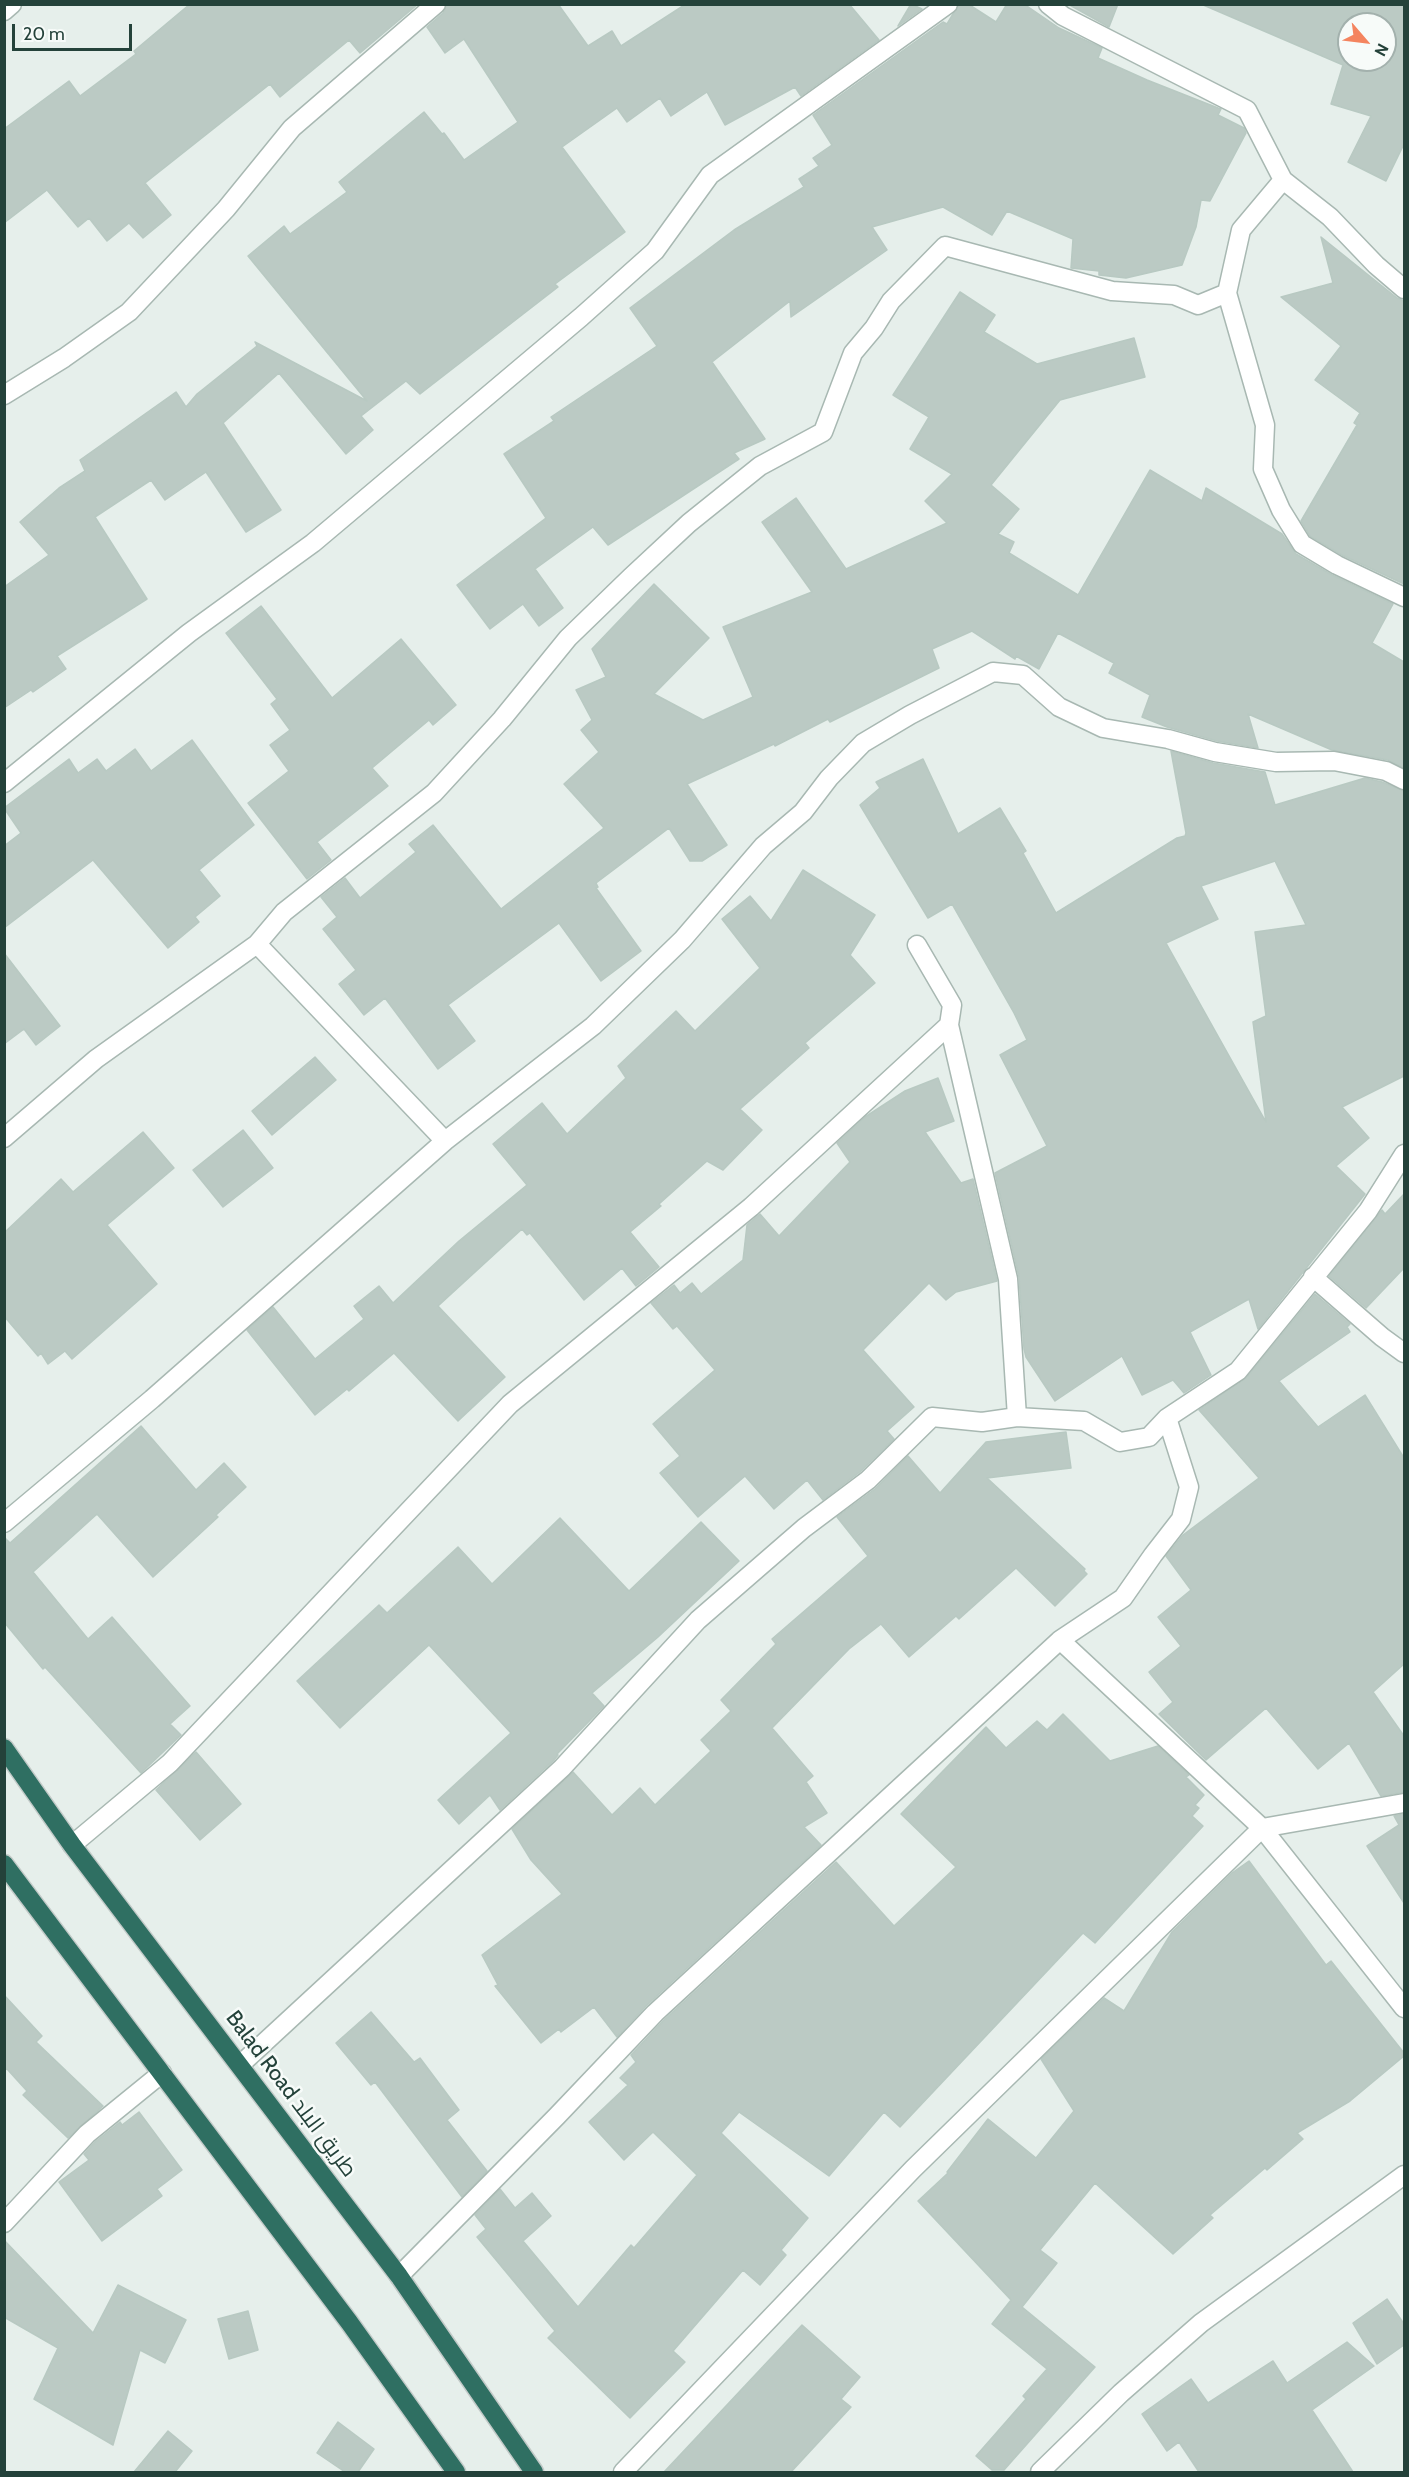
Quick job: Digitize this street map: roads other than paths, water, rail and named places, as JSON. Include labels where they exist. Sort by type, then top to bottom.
[{"type":"highway","name":"Balad Road طريق البلد","points":[[4,1748],[72,1845],[399,2276],[534,2472]]},
{"type":"highway","points":[[4,1864],[349,2322],[456,2472]]},
{"type":"street","points":[[4,12],[12,4]]},
{"type":"street","points":[[4,395],[64,358],[129,312],[226,209],[292,128],[436,4]]},
{"type":"street","points":[[4,783],[189,633],[312,543],[581,317],[655,251],[710,175],[948,4]]},
{"type":"street","points":[[1048,4],[1063,16],[1247,110],[1282,180],[1330,217],[1376,265],[1404,289]]},
{"type":"street","points":[[1282,180],[1241,230],[1227,293],[1265,425],[1263,469],[1281,510],[1302,544],[1336,565],[1404,597]]},
{"type":"street","points":[[4,1138],[96,1059],[257,944],[284,912],[434,793],[502,719],[568,638],[689,523],[760,466],[823,432],[853,353],[874,328],[891,301],[945,246],[1112,291],[1174,295],[1198,305],[1227,293]]},
{"type":"street","points":[[4,1523],[152,1399],[445,1141],[593,1026],[682,940],[763,846],[803,812],[829,778],[863,743],[910,715],[993,672],[1023,675],[1059,707],[1103,728],[1168,739],[1215,752],[1276,762],[1334,761],[1386,771],[1404,780]]},
{"type":"street","points":[[257,944],[445,1141]]},
{"type":"street","points":[[917,945],[952,1005],[949,1025],[1008,1279],[1017,1417]]},
{"type":"street","points":[[72,1845],[170,1763],[510,1404],[751,1207],[949,1025]]},
{"type":"street","points":[[240,2065],[562,1768],[699,1620],[804,1528],[868,1480],[932,1417],[982,1422],[1017,1417],[1084,1421],[1120,1442],[1149,1437],[1167,1418],[1238,1371],[1368,1211],[1404,1155]]},
{"type":"street","points":[[1313,1277],[1382,1337],[1404,1353]]},
{"type":"street","points":[[399,2276],[655,2013],[1060,1640],[1123,1598],[1181,1519],[1189,1486],[1167,1418]]},
{"type":"street","points":[[1060,1640],[1262,1828],[1404,2008]]},
{"type":"street","points":[[623,2472],[914,2169],[1262,1828],[1404,1803]]},
{"type":"street","points":[[4,2223],[87,2134],[162,2073]]},
{"type":"street","points":[[1040,2472],[1121,2393],[1202,2323],[1404,2175]]}]
